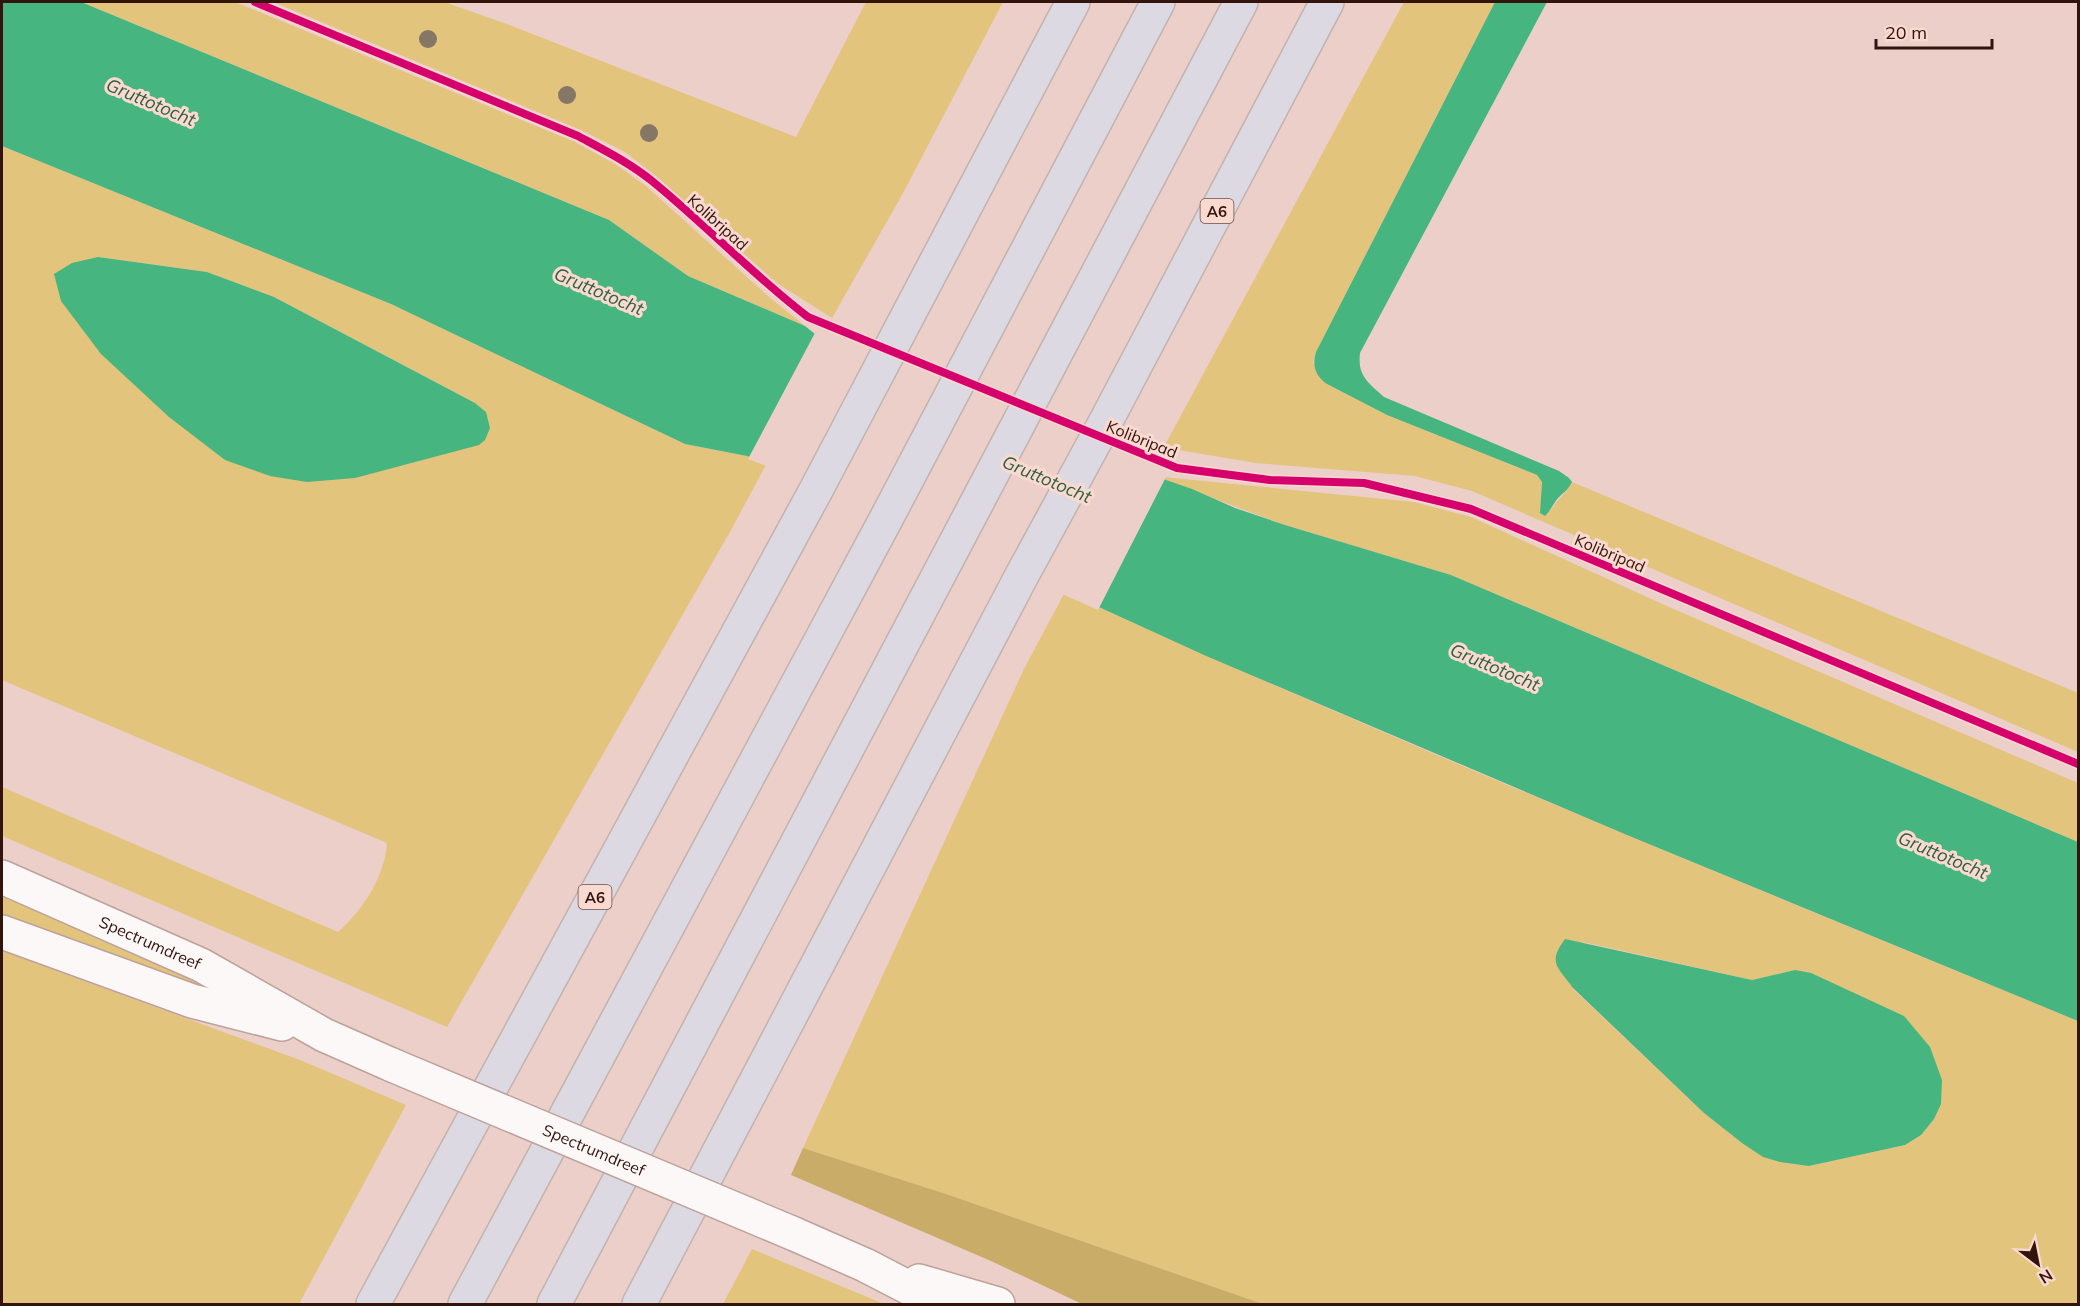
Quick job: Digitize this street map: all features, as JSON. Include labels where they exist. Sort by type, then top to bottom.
[{"type":"highway","name":"A6","points":[[373,1305],[816,490],[1073,2]]},
{"type":"highway","points":[[465,1305],[886,519],[1158,2]]},
{"type":"highway","points":[[554,1305],[951,548],[1241,2]]},
{"type":"highway","name":"A6","points":[[639,1305],[1021,577],[1327,2]]},
{"type":"main road","name":"Spectrumdreef","points":[[2,878],[201,965],[324,1035],[865,1264],[940,1305]]},
{"type":"main road","name":"Spectrumdreef","points":[[2,932],[192,1001],[324,1035]]},
{"type":"main road","name":"Spectrumdreef","points":[[865,1264],[998,1305]]},
{"type":"shaded area","points":[[81,2],[235,2],[575,142],[615,164],[646,186],[769,297],[805,326],[688,276],[609,220]]},
{"type":"shaded area","points":[[273,2],[444,2],[504,23],[796,137],[866,2],[1003,2],[902,195],[832,318],[777,283],[656,176],[625,152],[581,130]]},
{"type":"shaded area","points":[[1404,2],[1495,2],[1316,352],[1313,362],[1327,384],[1387,415],[1537,475],[1542,482],[1540,513],[1551,510],[1572,482],[2078,693],[2078,752],[1472,491],[1415,476],[1256,463],[1178,450],[1165,445]]},
{"type":"shaded area","points":[[2,146],[391,304],[685,444],[747,456],[767,463],[447,1027],[2,836],[2,787],[338,932],[356,914],[371,892],[382,868],[387,843],[2,680]],"holes":[[[98,257],[207,272],[274,297],[475,403],[486,412]]]},
{"type":"shaded area","points":[[1153,476],[1414,502],[1471,517],[1669,607],[2078,783],[2078,842],[1451,575],[1285,525]]},
{"type":"shaded area","points":[[1065,592],[1443,758],[2078,1021],[2078,1304],[1263,1304],[949,1195],[803,1148],[1024,669]],"holes":[[[1583,942],[1752,980],[1795,970],[1921,1135],[1905,1145],[1810,1166],[1742,1143],[1704,1113],[1573,989]]]},
{"type":"shaded area","points":[[2,891],[236,997],[2,928]]},
{"type":"shaded area","points":[[2,951],[300,1060],[406,1105],[299,1304],[2,1304]]},
{"type":"shaded area","points":[[803,1148],[949,1195],[1263,1304],[1082,1304],[991,1261],[791,1175]]},
{"type":"shaded area","points":[[752,1249],[884,1304],[723,1304]]},
{"type":"water","name":"Gruttotocht","points":[[2,2],[81,2],[609,220],[688,276],[805,326],[830,346],[1056,442],[1192,489],[1235,508],[1285,525],[1451,575],[2078,842],[2078,1021],[1627,835],[1204,655],[996,560],[767,463],[747,456],[685,444],[391,304],[2,146]]},
{"type":"water","points":[[1495,2],[1547,2],[1360,353],[1360,368],[1365,378],[1384,397],[1559,471],[1569,478],[1572,482],[1545,516],[1540,513],[1542,482],[1537,475],[1387,415],[1327,384],[1317,374],[1314,361],[1316,352]]},
{"type":"water","points":[[98,257],[207,272],[274,297],[475,403],[486,412],[490,428],[485,440],[479,445],[355,478],[307,482],[270,476],[225,460],[169,417],[101,354],[61,301],[54,274],[72,263]]},
{"type":"water","points":[[1565,939],[1752,980],[1795,970],[1811,973],[1904,1016],[1930,1047],[1942,1080],[1941,1104],[1934,1119],[1921,1135],[1905,1145],[1809,1166],[1763,1157],[1704,1113],[1573,988],[1559,970],[1556,960]]},
{"type":"pier","points":[[816,331],[832,344],[1057,439],[1129,459],[1155,474],[1166,477],[1098,610],[835,493],[748,459]]},
{"type":"cycle path","name":"Kolibripad","points":[[255,2],[578,136],[616,157],[652,181],[808,317],[1177,468],[1270,480],[1364,483],[1471,509],[2078,764]]}]
